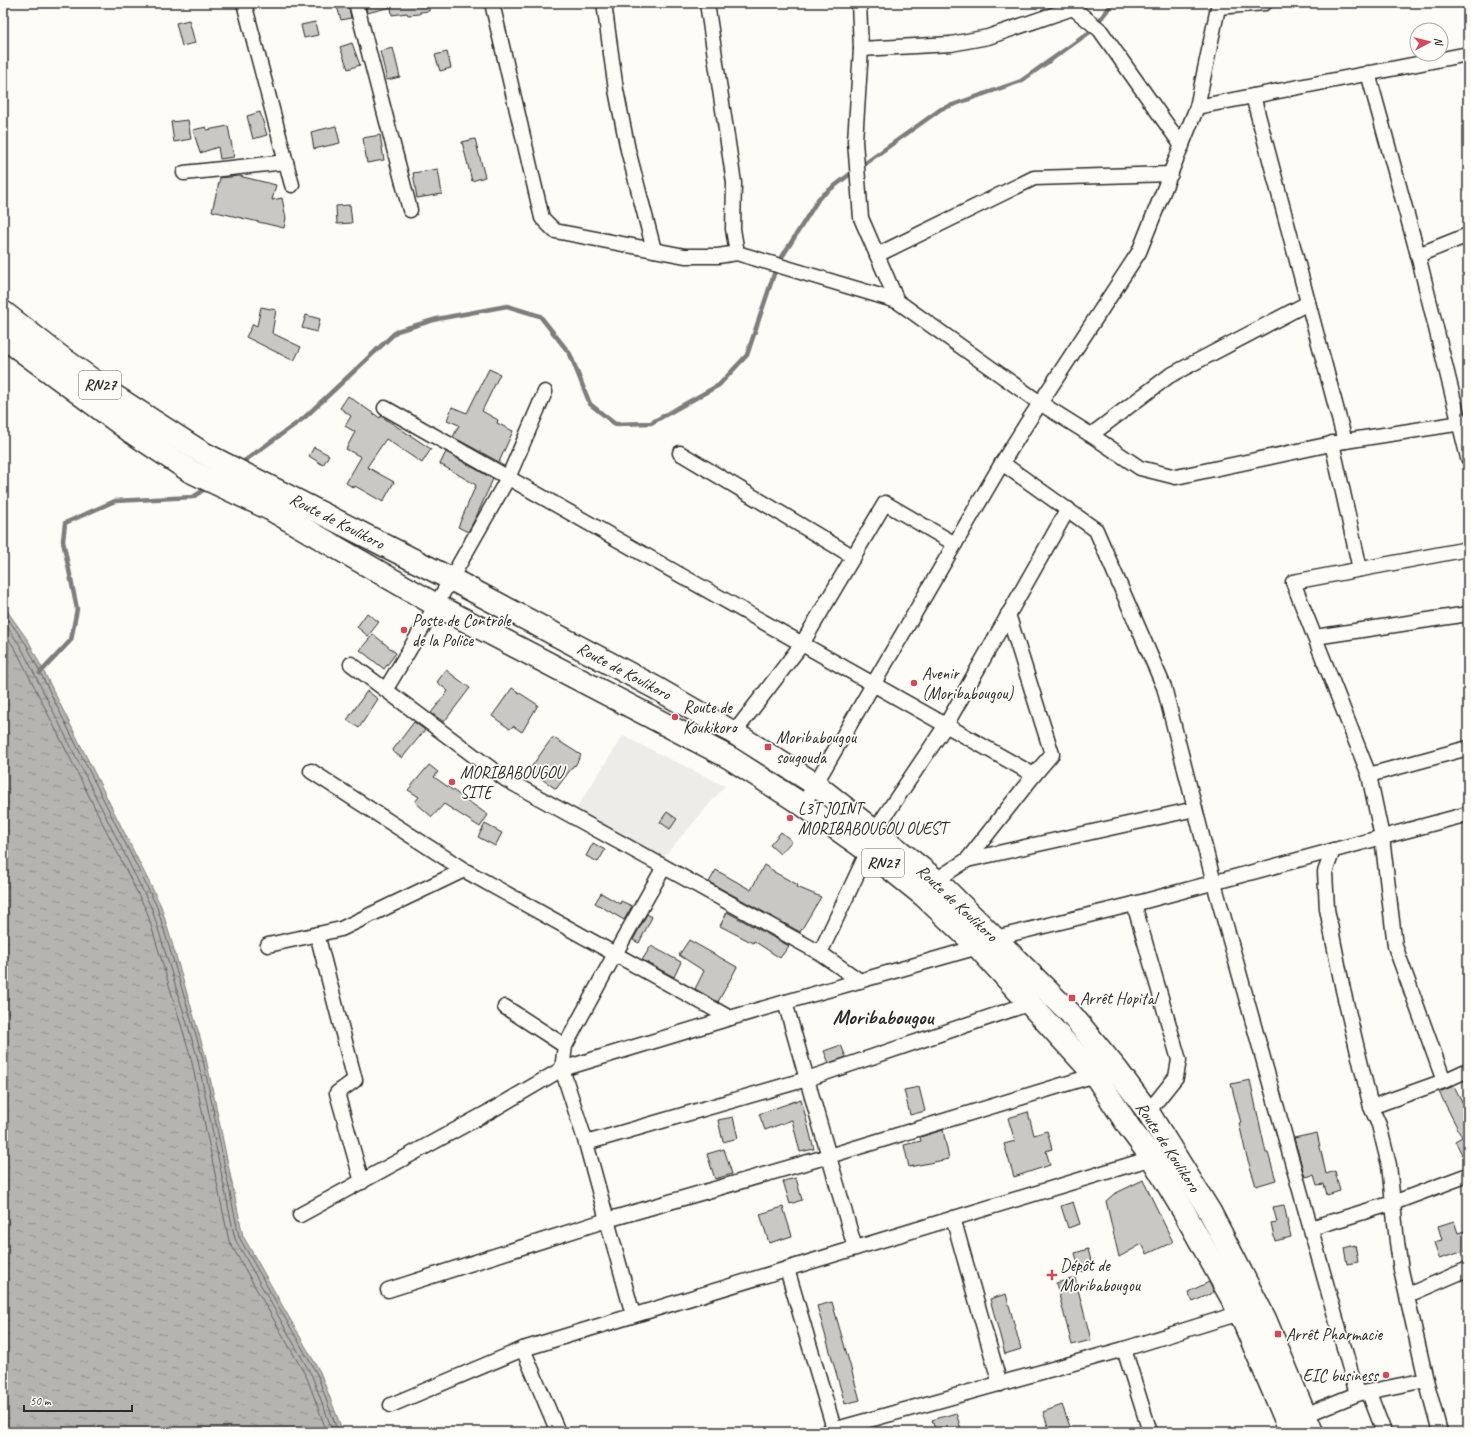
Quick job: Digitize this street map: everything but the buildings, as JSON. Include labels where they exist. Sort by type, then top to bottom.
[{"type":"main road","name":"Route de Koulikoro","points":[[3,312],[116,397],[436,605],[730,758],[803,805],[871,841],[936,880],[986,943],[1028,1004],[1094,1075],[1152,1158],[1183,1210],[1240,1313],[1299,1426]]},
{"type":"main road","name":"Route de Koulikoro","points":[[3,337],[124,427],[190,471],[275,501],[451,579],[656,688],[734,733],[815,784],[924,896],[986,943],[1070,1013],[1117,1070],[1148,1112],[1210,1212],[1265,1319],[1299,1426]]},
{"type":"street","points":[[244,3],[292,185]]},
{"type":"street","points":[[356,3],[410,210]]},
{"type":"street","points":[[492,3],[542,218],[555,231],[685,256],[718,256],[737,253],[897,301],[1040,403],[1140,468],[1176,477],[1339,442],[1464,422]]},
{"type":"street","points":[[604,3],[616,90],[628,150],[654,250]]},
{"type":"street","points":[[708,3],[734,182],[733,229],[737,253]]},
{"type":"street","points":[[859,3],[861,49],[854,140],[861,218],[897,301]]},
{"type":"street","points":[[803,805],[1002,463],[1139,252],[1197,107],[1219,5],[1265,3]]},
{"type":"street","points":[[861,49],[951,44],[988,37],[1073,8],[1096,26],[1182,146]]},
{"type":"street","points":[[1197,107],[1468,54]]},
{"type":"street","points":[[1368,73],[1464,422],[1468,458]]},
{"type":"street","points":[[1253,96],[1308,303],[1339,442],[1360,569]]},
{"type":"street","points":[[184,172],[286,162]]},
{"type":"street","points":[[877,255],[1034,178],[1171,174]]},
{"type":"street","points":[[1418,255],[1468,235]]},
{"type":"street","points":[[1091,435],[1169,376],[1308,303]]},
{"type":"street","points":[[386,689],[436,605],[508,478],[545,392]]},
{"type":"street","points":[[384,408],[1034,775]]},
{"type":"street","points":[[680,454],[854,557]]},
{"type":"street","points":[[1002,463],[1096,530],[1164,687],[1214,883],[1311,1228],[1363,1393],[1384,1432]]},
{"type":"street","points":[[734,733],[802,644],[885,503],[955,544]]},
{"type":"street","points":[[820,953],[871,841],[946,725],[1068,509]]},
{"type":"street","points":[[1444,1081],[1395,946],[1382,837],[1369,775],[1293,582],[1468,550]]},
{"type":"street","points":[[968,860],[1052,754],[1008,614]]},
{"type":"street","points":[[1315,637],[1468,614]]},
{"type":"street","points":[[352,664],[505,778],[820,953],[860,981]]},
{"type":"street","points":[[1369,775],[1468,748]]},
{"type":"street","points":[[311,771],[464,870],[730,1018]]},
{"type":"street","points":[[936,880],[968,860],[1195,809]]},
{"type":"street","points":[[300,1215],[562,1070],[730,1018],[986,943],[1468,814]]},
{"type":"street","points":[[1333,850],[1325,872],[1327,909],[1343,990],[1371,1107],[1379,1126],[1389,1165],[1401,1270],[1408,1295],[1426,1380],[1440,1432]]},
{"type":"street","points":[[634,1315],[586,1143],[562,1070],[565,1046],[664,867]]},
{"type":"street","points":[[268,945],[341,929],[464,870]]},
{"type":"street","points":[[1134,904],[1179,1060],[1176,1077],[1148,1112]]},
{"type":"street","points":[[317,934],[355,1080],[337,1093],[362,1182]]},
{"type":"street","points":[[785,1002],[855,1248]]},
{"type":"street","points":[[586,1143],[807,1079],[1028,1004]]},
{"type":"street","points":[[505,1007],[565,1046]]},
{"type":"street","points":[[1371,1107],[1444,1081],[1468,1070]]},
{"type":"street","points":[[388,1290],[607,1220],[829,1156],[1094,1075]]},
{"type":"street","points":[[391,1405],[523,1349],[1152,1158]]},
{"type":"street","points":[[1311,1228],[1393,1202],[1468,1175]]},
{"type":"street","points":[[953,1218],[1000,1384]]},
{"type":"street","points":[[787,1269],[832,1431],[1124,1349],[1240,1313]]},
{"type":"street","points":[[1408,1295],[1468,1269]]},
{"type":"street","points":[[523,1349],[558,1432]]},
{"type":"street","points":[[1124,1349],[1150,1432]]},
{"type":"street","points":[[1299,1426],[1363,1393],[1426,1380]]},
{"type":"shaded area","points":[[623,736],[725,786],[662,859],[574,812]]},
{"type":"water","points":[[3,605],[29,642],[161,906],[205,1054],[243,1236],[320,1372],[343,1432],[3,1432]]},
{"type":"waterway","points":[[860,167],[941,109],[1021,81],[1090,32],[1113,3]]},
{"type":"waterway","points":[[240,464],[304,418],[397,331],[437,319],[507,306],[540,316],[570,354],[590,404],[615,424],[651,423],[719,385],[747,355],[777,265],[819,198],[854,171]]},
{"type":"waterway","points":[[40,673],[71,640],[77,609],[63,541],[65,523],[115,501],[193,497],[208,487]]},
{"type":"place","name":"Poste de Contrôle de la Police","points":[[404,630]]},
{"type":"place","name":"Avenir (Moribabougou)","points":[[914,683]]},
{"type":"place","name":"Route de Koukikoro","points":[[675,717]]},
{"type":"place","name":"Moribabougou sougouda","points":[[768,747]]},
{"type":"place","name":"MORIBABOUGOU SITE","points":[[452,782]]},
{"type":"place","name":"L3T JOINT MORIBABOUGOU OUEST","points":[[790,818]]},
{"type":"place","name":"Arrêt Hopital","points":[[1072,998]]},
{"type":"place","name":"Dépôt de Moribabougou","points":[[1052,1275]]},
{"type":"place","name":"Arrêt Pharmacie","points":[[1278,1334]]},
{"type":"place","name":"EIC business","points":[[1386,1375]]},
{"type":"district","name":"Moribabougou","points":[[883,1017]]}]
